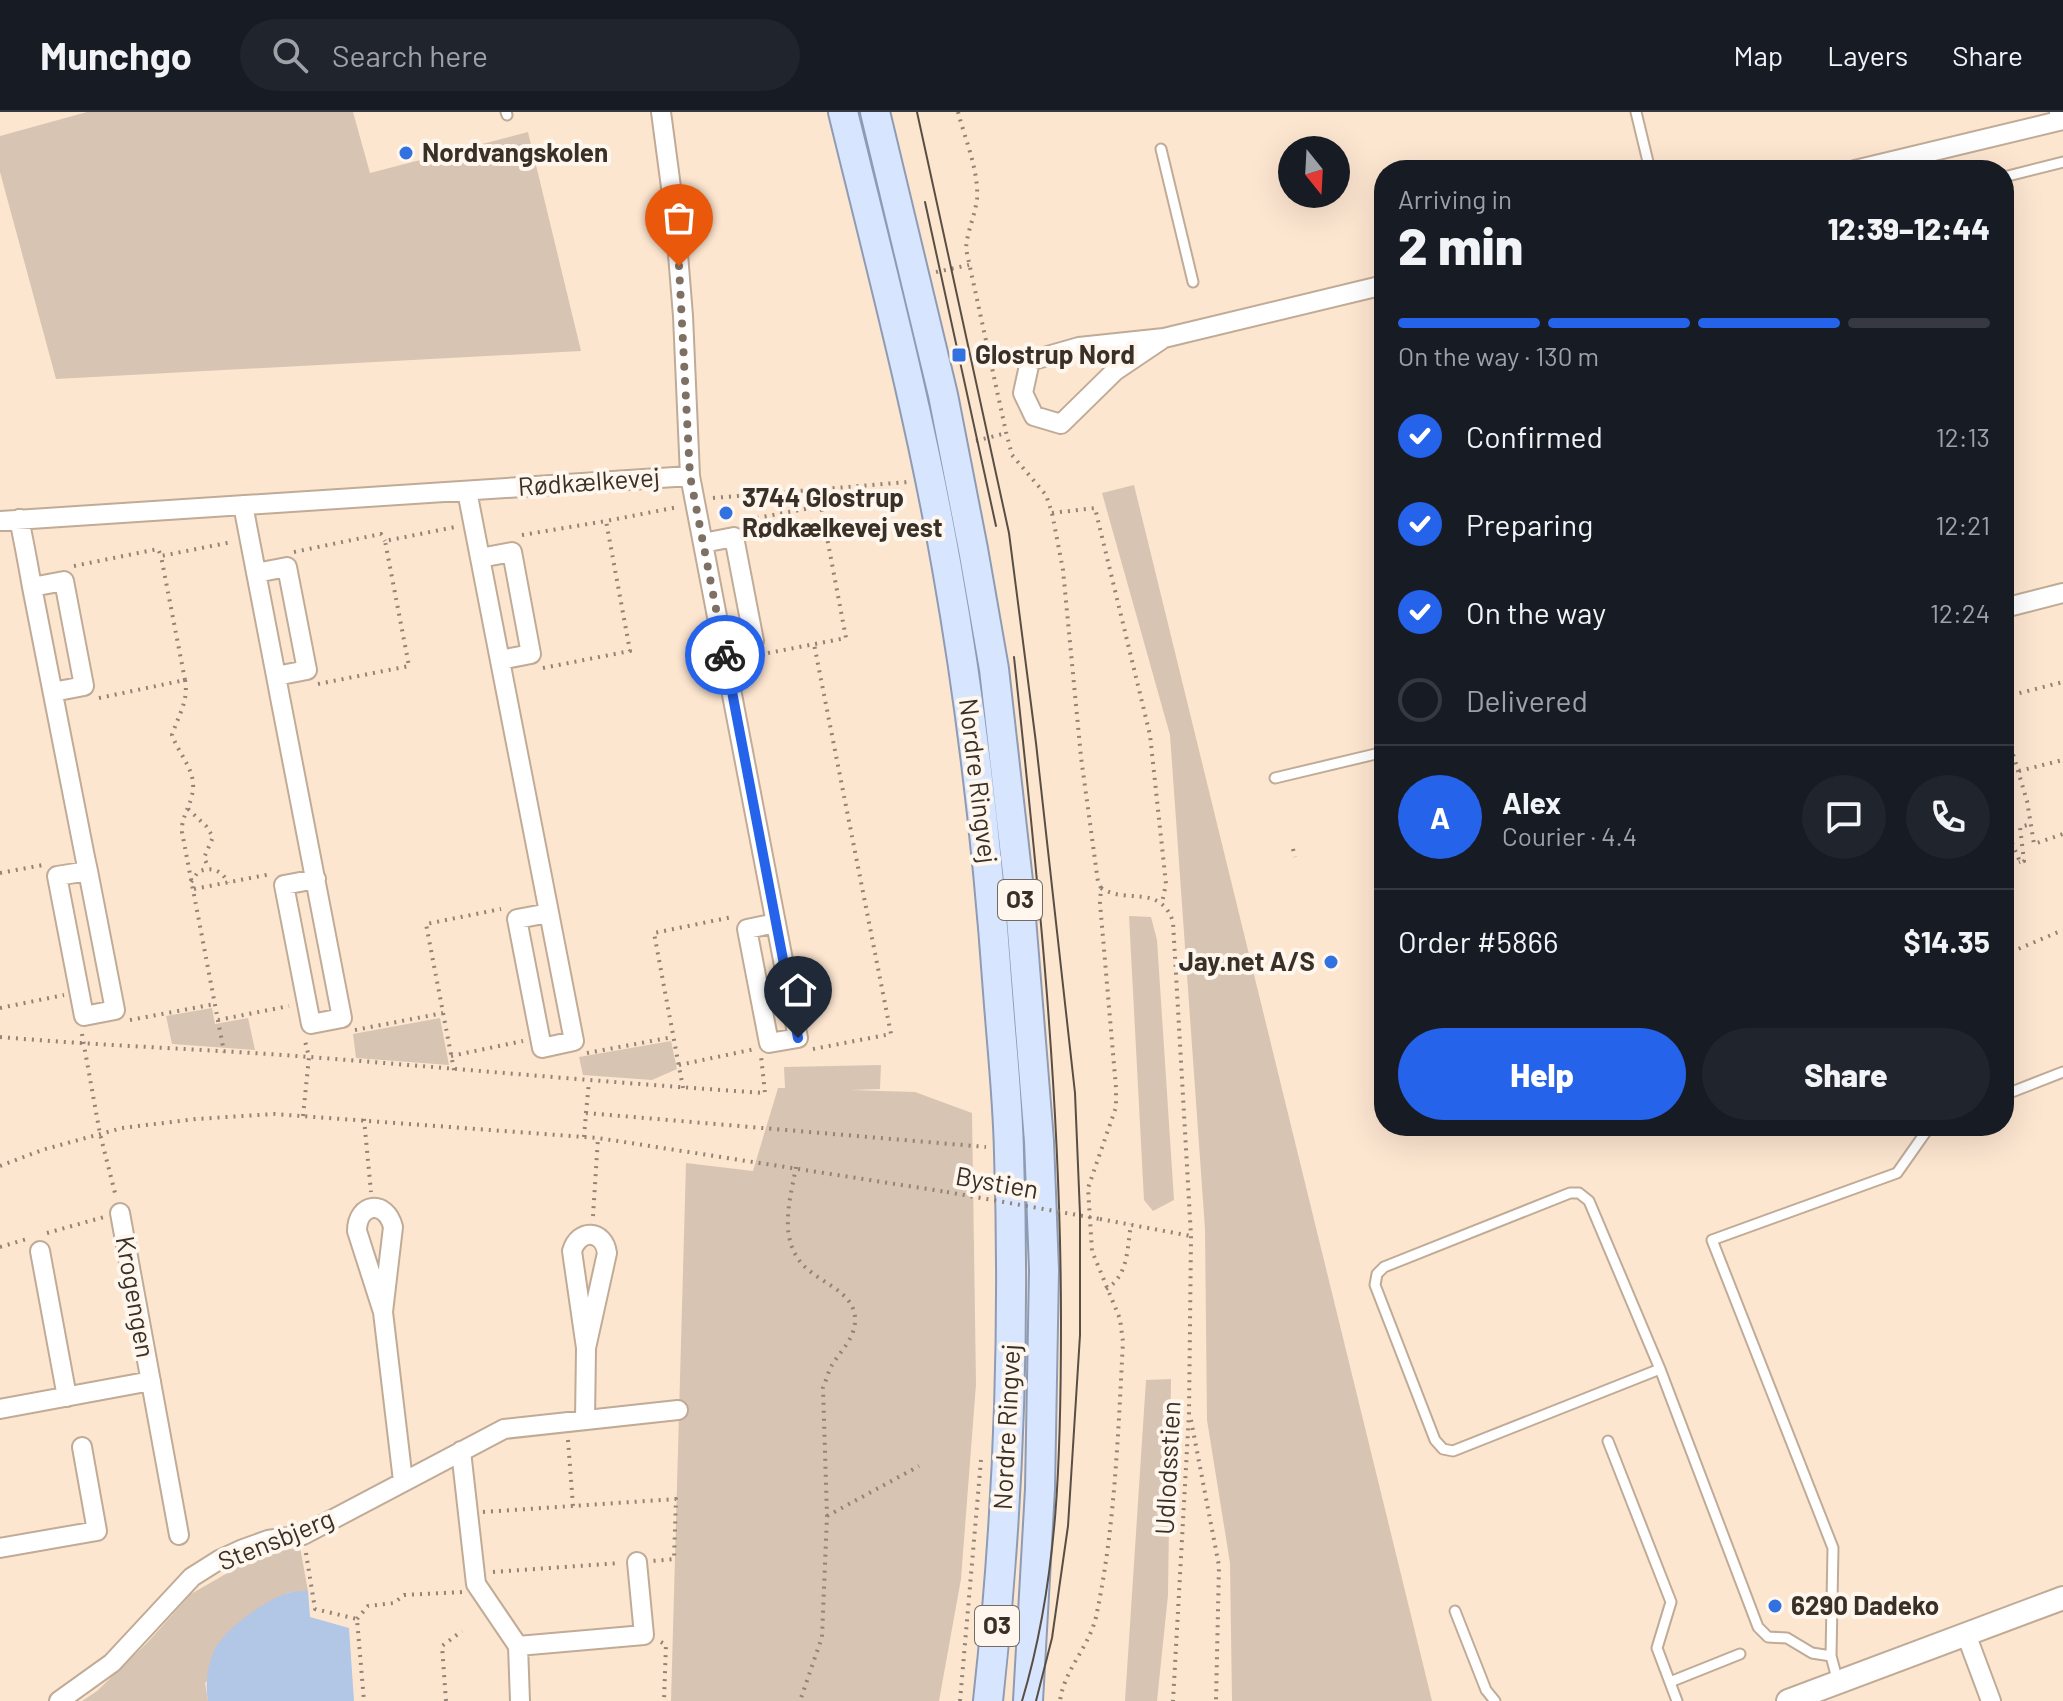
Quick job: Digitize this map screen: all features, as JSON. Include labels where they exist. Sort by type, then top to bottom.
[{"type":"main road","name":"Nordre Ringvej","points":[[843,112],[910,383],[947,567],[971,717],[990,876],[1009,1150],[1012,1313],[999,1609],[988,1701]]},
{"type":"main road","name":"Nordre Ringvej","points":[[875,112],[943,395],[973,549],[994,669],[1018,881],[1039,1141],[1044,1270],[1040,1489],[1028,1701]]},
{"type":"street","points":[[661,112],[675,217],[683,316],[690,476]]},
{"type":"street","points":[[1896,160],[2063,119],[2061,112]]},
{"type":"street","points":[[1164,338],[1115,371],[1061,424],[1034,416],[1023,393],[1030,361],[1079,347],[1164,338],[1374,287]]},
{"type":"street","name":"Rødkælkevej","points":[[0,521],[690,476],[725,654],[775,916],[798,1038],[769,1043],[747,929],[775,916]]},
{"type":"street","points":[[467,491],[574,1041],[542,1048],[517,919],[549,913]]},
{"type":"street","points":[[243,505],[250,538],[342,1018],[311,1024],[284,885],[314,872]]},
{"type":"street","points":[[19,519],[32,587],[53,692],[88,871],[115,1010],[84,1016],[57,876],[88,871]]},
{"type":"street","points":[[702,536],[734,537],[754,641],[725,654]]},
{"type":"street","points":[[479,551],[512,552],[531,654],[501,668]]},
{"type":"street","points":[[255,566],[287,567],[299,626],[307,670],[278,684]]},
{"type":"street","points":[[32,587],[64,581],[84,686],[53,692]]},
{"type":"street","points":[[2014,605],[2063,593]]},
{"type":"street","points":[[383,1312],[393,1227],[391,1217],[383,1209],[373,1208],[363,1212],[357,1221],[357,1231],[383,1312],[403,1481]]},
{"type":"street","name":"Krogengen","points":[[120,1213],[179,1535]]},
{"type":"street","points":[[575,1421],[586,1348],[607,1253],[606,1244],[592,1234],[582,1235],[575,1241],[572,1251],[586,1348]]},
{"type":"street","points":[[38,1241],[67,1397]]},
{"type":"street","name":"Krogengen","points":[[0,1409],[151,1381]]},
{"type":"street","name":"Stensbjerg","points":[[59,1701],[112,1663],[192,1577],[219,1560],[268,1540],[303,1535],[504,1429],[678,1410]]},
{"type":"street","points":[[0,1548],[97,1531],[82,1447]]},
{"type":"street","points":[[461,1451],[475,1578],[518,1646],[520,1701]]},
{"type":"street","points":[[518,1646],[644,1635],[637,1562]]},
{"type":"street","points":[[1788,1701],[2063,1598]]},
{"type":"street","points":[[1966,1634],[1991,1701]]},
{"type":"lane","points":[[1636,112],[1648,160]]},
{"type":"lane","points":[[1161,149],[1193,282]]},
{"type":"lane","points":[[2014,174],[2063,162]]},
{"type":"lane","points":[[1275,778],[1374,754]]},
{"type":"lane","points":[[2014,1091],[2063,1072]]},
{"type":"lane","points":[[1838,1682],[1831,1656],[1833,1548],[1712,1240],[1897,1173],[1923,1136]]},
{"type":"lane","points":[[1660,1369],[1453,1451],[1443,1449],[1435,1440],[1375,1285],[1377,1274],[1384,1267],[1570,1193],[1579,1193],[1589,1201],[1660,1369],[1758,1627],[1768,1637],[1787,1638],[1812,1653],[1831,1656]]},
{"type":"lane","points":[[1608,1441],[1671,1602],[1657,1648],[1677,1701]]},
{"type":"lane","points":[[1455,1611],[1486,1690],[1495,1701]]},
{"type":"lane","points":[[1670,1682],[1740,1654]]},
{"type":"path","points":[[958,112],[977,187],[967,236],[969,265],[1012,455],[1046,495],[1063,570],[1081,757],[1101,888],[1116,1088],[1116,1107],[1088,1188],[1092,1251],[1120,1319],[1123,1342],[1104,1582],[1094,1626],[1062,1685],[1060,1701]]},
{"type":"path","points":[[934,279],[933,272],[969,265]]},
{"type":"path","points":[[960,267],[962,274]]},
{"type":"path","points":[[479,551],[695,501],[909,482],[907,474]]},
{"type":"path","points":[[725,654],[846,638],[818,490]]},
{"type":"path","points":[[702,536],[821,506]]},
{"type":"path","points":[[1052,513],[1095,508],[1150,735],[1166,884],[1162,903],[1140,896],[1113,895],[1101,888]]},
{"type":"path","points":[[501,668],[630,651],[606,521]]},
{"type":"path","points":[[385,541],[473,523]]},
{"type":"path","points":[[255,566],[381,534],[385,541],[409,666],[278,684]]},
{"type":"path","points":[[161,556],[250,538]]},
{"type":"path","points":[[72,566],[158,549],[161,556],[187,692],[172,735],[192,779],[193,790],[181,827],[224,1052]]},
{"type":"path","points":[[803,1051],[891,1034],[814,644]]},
{"type":"path","points":[[99,698],[185,680]]},
{"type":"path","points":[[2014,694],[2063,682]]},
{"type":"path","points":[[2014,758],[2034,844],[2063,834]]},
{"type":"path","points":[[2018,771],[2063,760]]},
{"type":"path","points":[[188,808],[212,834],[211,846],[204,860],[228,883]]},
{"type":"path","points":[[2014,829],[2031,824]]},
{"type":"path","points":[[2014,864],[2024,861],[2020,827]]},
{"type":"path","points":[[1293,849],[1295,857]]},
{"type":"path","points":[[2014,849],[2020,862]]},
{"type":"path","points":[[191,883],[198,872],[209,868]]},
{"type":"path","points":[[193,889],[314,872]]},
{"type":"path","name":"Udlodsstien","points":[[1162,903],[1170,912],[1173,922],[1191,1236],[1189,1413],[1173,1701]]},
{"type":"path","points":[[454,1070],[426,924],[501,909]]},
{"type":"path","points":[[683,1088],[654,933],[775,916]]},
{"type":"path","points":[[2014,951],[2063,930]]},
{"type":"path","points":[[0,1008],[80,992]]},
{"type":"path","points":[[218,1020],[307,1003]]},
{"type":"path","points":[[125,1021],[215,1004]]},
{"type":"path","points":[[351,1031],[443,1013]]},
{"type":"path","points":[[0,1247],[38,1241],[120,1213],[100,1134],[81,1029],[84,1016]]},
{"type":"path","points":[[0,1037],[309,1057],[589,1082],[765,1093],[760,1060],[766,1047],[679,1065]]},
{"type":"path","points":[[451,1056],[540,1037]]},
{"type":"path","points":[[583,1054],[673,1037]]},
{"type":"path","points":[[303,1116],[309,1057]]},
{"type":"path","points":[[760,1060],[774,1057]]},
{"type":"path","points":[[584,1137],[589,1082]]},
{"type":"path","points":[[586,1113],[988,1147]]},
{"type":"path","name":"Bystien","points":[[0,1166],[42,1150],[100,1134],[196,1119],[274,1114],[364,1119],[598,1138],[796,1167],[1191,1236]]},
{"type":"path","points":[[364,1119],[373,1208]]},
{"type":"path","points":[[592,1234],[598,1138]]},
{"type":"path","points":[[796,1167],[789,1212],[789,1235],[796,1256],[810,1274],[848,1297],[854,1310],[855,1324],[851,1338],[830,1369],[823,1388],[827,1516],[822,1637],[800,1701]]},
{"type":"path","points":[[989,1190],[989,1205]]},
{"type":"path","points":[[1106,1289],[1116,1283],[1123,1273],[1131,1224]]},
{"type":"path","points":[[1189,1413],[1219,1566],[1216,1701]]},
{"type":"path","points":[[573,1506],[575,1421]]},
{"type":"path","points":[[960,1701],[982,1446]]},
{"type":"path","points":[[827,1516],[919,1466]]},
{"type":"path","points":[[364,1701],[357,1619],[368,1606],[394,1603],[404,1595],[463,1592],[475,1578],[674,1559],[676,1499],[468,1513]]},
{"type":"path","points":[[303,1535],[315,1609],[357,1619]]},
{"type":"path","points":[[446,1701],[442,1646],[462,1631]]},
{"type":"path","points":[[644,1635],[666,1645],[664,1701]]},
{"type":"shaded area","points":[[87,112],[353,112],[370,173],[528,132],[581,351],[56,379],[0,172],[0,136]]},
{"type":"shaded area","points":[[1134,485],[1432,1701],[1232,1701],[1230,1563],[1207,1420],[1205,1229],[1170,735],[1102,493]]},
{"type":"shaded area","points":[[1129,916],[1151,917],[1157,940],[1174,1200],[1153,1211],[1144,1200]]},
{"type":"shaded area","points":[[212,1008],[215,1024],[248,1018],[255,1050],[172,1044],[166,1016]]},
{"type":"shaded area","points":[[440,1018],[449,1065],[356,1058],[353,1034]]},
{"type":"shaded area","points":[[671,1041],[677,1069],[652,1080],[583,1075],[579,1057]]},
{"type":"shaded area","points":[[881,1065],[880,1089],[850,1090],[915,1092],[972,1113],[976,1384],[961,1579],[939,1701],[671,1701],[686,1163],[753,1171],[778,1088],[785,1088],[784,1067]]},
{"type":"shaded area","points":[[1171,1379],[1168,1595],[1157,1701],[1125,1701],[1146,1380]]},
{"type":"shaded area","points":[[300,1547],[308,1591],[287,1593],[205,1683],[208,1701],[82,1701],[97,1691],[147,1643],[191,1594],[257,1556]]},
{"type":"water","points":[[308,1591],[310,1617],[349,1628],[354,1701],[208,1701],[210,1663],[226,1634],[246,1616],[279,1596]]},
{"type":"tram line","points":[[917,112],[1009,533],[1075,1093],[1080,1214],[1080,1335],[1068,1526],[1052,1638],[1036,1701]]},
{"type":"tram line","points":[[925,202],[996,526]]},
{"type":"tram line","points":[[1014,657],[1052,1072],[1061,1322],[1060,1418],[1051,1561],[1044,1608],[1022,1701]]},
{"type":"way so far","points":[[679,266],[690,476],[725,655]]},
{"type":"place","name":"Nordvangskolen","points":[[406,153]]},
{"type":"place","name":"Glostrup Nord","points":[[959,355]]},
{"type":"place","name":"3744 Glostrup Rødkælkevej vest","points":[[726,513]]},
{"type":"place","name":"Jay.net A/S","points":[[1331,962]]},
{"type":"place","name":"6290 Dadeko","points":[[1775,1606]]},
{"type":"route","points":[[725,655],[798,1038]]}]
